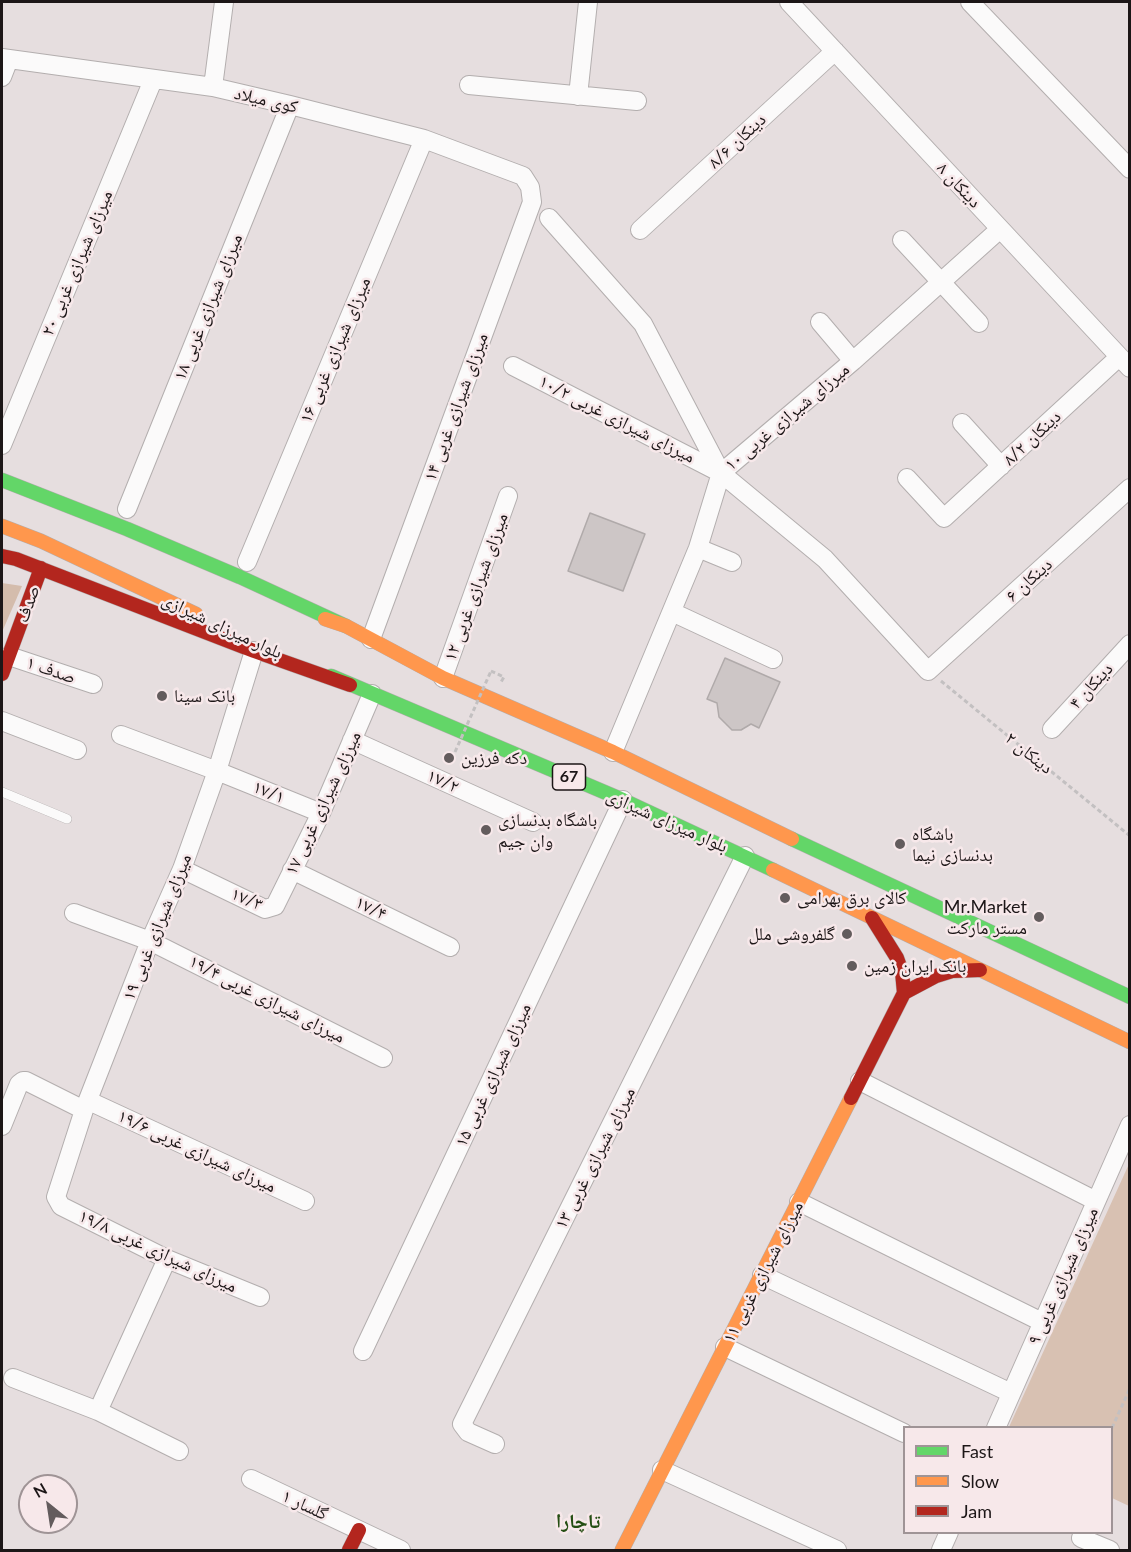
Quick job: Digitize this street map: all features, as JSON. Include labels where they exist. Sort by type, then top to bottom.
[{"type":"main road","points":[[2,480],[240,577],[346,626]]},
{"type":"main road","points":[[2,494],[81,526]]},
{"type":"main road","name":"بلوار میرزای شیرازی","points":[[2,526],[41,541],[350,685],[623,800],[745,856],[1130,1042]]},
{"type":"main road","name":"بلوار میرزای شیرازی","points":[[135,547],[241,592],[346,626],[443,678],[614,752],[829,857],[1130,997]]},
{"type":"main road","points":[[2,556],[41,568],[254,651],[350,685]]},
{"type":"main road","name":"صدف","points":[[2,674],[41,568]]},
{"type":"main road","points":[[872,918],[897,958],[902,972],[904,993],[936,976],[952,971],[980,970]]},
{"type":"main road","name":"میرزای شیرازی غربی ۱۱","points":[[621,1551],[904,993]]},
{"type":"main road","points":[[349,1551],[359,1530]]},
{"type":"street","points":[[213,87],[224,2]]},
{"type":"street","points":[[578,96],[588,2]]},
{"type":"street","name":"۸ دینکان","points":[[789,2],[1124,363]]},
{"type":"street","points":[[970,2],[1130,169]]},
{"type":"street","name":"۸/۶ دینکان","points":[[640,230],[835,51]]},
{"type":"street","points":[[2,77],[5,59]]},
{"type":"street","name":"کوی میلاد","points":[[5,59],[213,87],[424,139],[523,176]]},
{"type":"street","name":"۲۰ میرزای شیرازی غربی","points":[[2,445],[153,80]]},
{"type":"street","points":[[470,85],[637,101]]},
{"type":"street","name":"۱۸ میرزای شیرازی غربی","points":[[127,509],[290,105]]},
{"type":"street","name":"۱۶ میرزای شیرازی غربی","points":[[247,562],[424,139]]},
{"type":"street","name":"۱۴ میرزای شیرازی غربی","points":[[371,639],[532,202],[530,187],[523,176]]},
{"type":"street","points":[[549,218],[643,324],[721,473],[825,559],[928,670]]},
{"type":"street","name":"۱۰ میرزای شیرازی غربی","points":[[614,752],[698,548],[721,473],[853,361],[1000,229]]},
{"type":"street","points":[[902,240],[942,280],[979,323]]},
{"type":"street","points":[[820,322],[853,361]]},
{"type":"street","name":"دینکان ۸/۲","points":[[908,478],[944,518],[1001,466],[1124,363]]},
{"type":"street","name":"۱۰/۲ میرزای شیرازی غربی","points":[[513,366],[721,473]]},
{"type":"street","points":[[962,423],[1001,466]]},
{"type":"street","name":"دینکان ۶","points":[[928,670],[1130,488]]},
{"type":"street","name":"۱۲ میرزای شیرازی غربی","points":[[443,678],[508,496]]},
{"type":"street","points":[[698,548],[732,562]]},
{"type":"street","points":[[672,612],[773,659]]},
{"type":"street","name":"دینکان ۴","points":[[1052,729],[1130,644]]},
{"type":"street","name":"۱۹ میرزای شیرازی غربی","points":[[58,1201],[56,1197],[86,1105],[150,941],[182,869],[217,771],[254,651]]},
{"type":"street","name":"۱ صدف","points":[[9,656],[93,684]]},
{"type":"street","name":"۱۷ میرزای شیرازی غربی","points":[[270,909],[275,906],[321,813],[372,694]]},
{"type":"street","points":[[2,721],[77,750]]},
{"type":"street","name":"۱۷/۱","points":[[121,735],[321,813]]},
{"type":"street","name":"۱۷/۲","points":[[352,740],[533,822]]},
{"type":"street","name":"۱۵ میرزای شیرازی غربی","points":[[363,1351],[623,800]]},
{"type":"street","name":"۱۳ میرزای شیرازی غربی","points":[[495,1444],[468,1432],[462,1424],[745,856]]},
{"type":"street","name":"۱۷/۳","points":[[182,869],[265,909],[270,909]]},
{"type":"street","name":"۱۷/۴","points":[[292,870],[450,946]]},
{"type":"street","name":"۱۹/۴ میرزای شیرازی غربی","points":[[74,913],[150,941],[383,1058]]},
{"type":"street","name":"۱۹/۶ میرزای شیرازی غربی","points":[[2,1126],[19,1084],[26,1081],[305,1201]]},
{"type":"street","points":[[860,1082],[1096,1201]]},
{"type":"street","name":"میرزای شیرازی غربی ۹","points":[[997,1426],[1130,1125]]},
{"type":"street","name":"۱۹/۸ میرزای شیرازی غربی","points":[[58,1201],[61,1206],[167,1258],[260,1297]]},
{"type":"street","points":[[799,1202],[1042,1323]]},
{"type":"street","points":[[98,1411],[167,1258]]},
{"type":"street","points":[[762,1275],[1011,1394]]},
{"type":"street","points":[[725,1347],[903,1433]]},
{"type":"street","points":[[13,1378],[98,1411],[179,1451]]},
{"type":"street","points":[[662,1470],[837,1551]]},
{"type":"street","name":"گلسار ۱","points":[[251,1479],[401,1551]]},
{"type":"street","points":[[941,1551],[949,1534]]},
{"type":"street","points":[[1081,1538],[1110,1551]]},
{"type":"lane","points":[[2,792],[67,819]]},
{"type":"path","name":"دینکان ۲","points":[[928,670],[1130,836]]},
{"type":"path","points":[[455,752],[491,671],[504,677]]},
{"type":"path","points":[[1113,1426],[1130,1388]]},
{"type":"shaded area","points":[[2,583],[22,586],[2,632]]},
{"type":"shaded area","points":[[1129,1164],[1129,1506],[1113,1498],[1113,1426],[1009,1426]]},
{"type":"building","points":[[590,513],[645,534],[623,591],[568,571]]},
{"type":"building","points":[[725,658],[780,682],[759,728],[751,724],[741,730],[732,730],[719,717],[717,703],[707,699]]},
{"type":"traffic: fast","points":[[2,480],[127,529],[240,577],[346,626]]},
{"type":"traffic: fast","points":[[331,676],[623,800],[773,870]]},
{"type":"traffic: fast","points":[[792,839],[1130,997]]},
{"type":"traffic: slow","points":[[2,526],[41,541],[196,614]]},
{"type":"traffic: slow","points":[[325,619],[346,626],[443,678],[613,752],[792,839]]},
{"type":"traffic: slow","points":[[773,870],[1130,1042]]},
{"type":"traffic: slow","points":[[622,1550],[851,1098]]},
{"type":"traffic: jam","points":[[2,556],[16,559],[254,651],[350,685]]},
{"type":"traffic: jam","points":[[2,674],[41,568]]},
{"type":"traffic: jam","points":[[872,918],[897,958],[902,972],[904,993]]},
{"type":"traffic: jam","points":[[851,1098],[904,993],[936,976],[952,971],[980,970]]},
{"type":"traffic: jam","points":[[349,1550],[359,1530]]},
{"type":"place","name":"بانک سینا","points":[[162,696]]},
{"type":"place","name":"دکه فرزین","points":[[449,758]]},
{"type":"place","name":"باشگاه بدنسازی وان جیم","points":[[486,830]]},
{"type":"place","name":"باشگاه بدنسازی نیما","points":[[900,844]]},
{"type":"place","name":"کالای برق بهرامی","points":[[785,898]]},
{"type":"place","name":"Mr.Market مستر مارکت","points":[[1039,917]]},
{"type":"place","name":"گلفروشی ملل","points":[[847,934]]},
{"type":"place","name":"بانک ایران زمین","points":[[852,966]]},
{"type":"district","name":"تاچارا","points":[[578,1522]]}]
